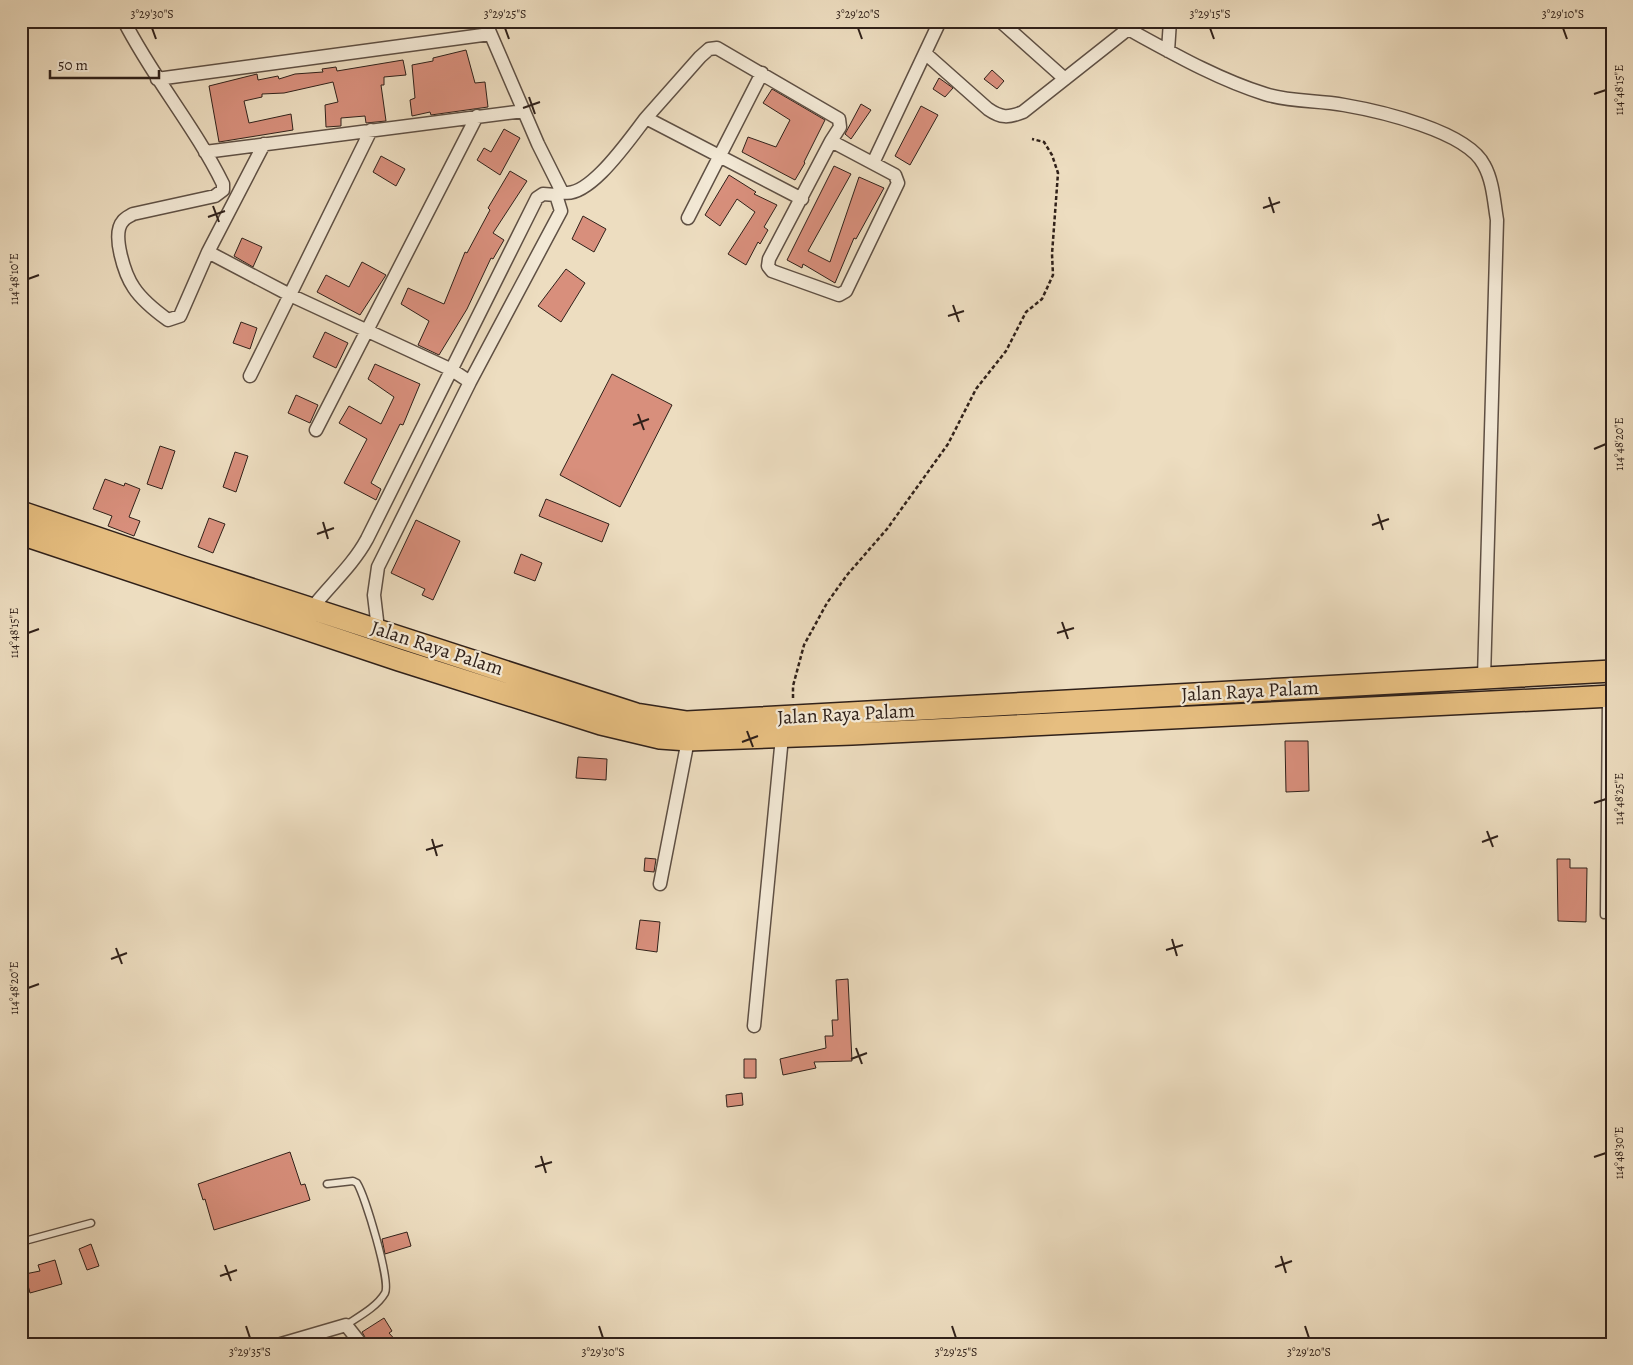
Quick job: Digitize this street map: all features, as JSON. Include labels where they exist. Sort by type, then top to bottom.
[{"type":"main road","name":"Jalan Raya Palam","points":[[21,512],[180,577],[601,724],[660,738],[688,740],[752,728],[792,718],[1612,671]]},
{"type":"main road","name":"Jalan Raya Palam","points":[[21,534],[180,577],[312,608],[636,714],[687,722],[752,728],[782,737],[1609,696]]},
{"type":"street","points":[[124,21],[137,47],[204,152],[223,184],[223,190],[233,204]]},
{"type":"street","points":[[378,629],[374,595],[378,567],[470,382],[561,211],[559,193],[484,21]]},
{"type":"street","points":[[873,163],[940,21]]},
{"type":"street","points":[[1000,21],[1065,79]]},
{"type":"street","points":[[1168,51],[1170,21]]},
{"type":"street","points":[[926,54],[998,116],[1009,117],[1023,112],[1065,79],[1123,25],[1194,65],[1266,95],[1344,105],[1430,127],[1463,144],[1483,162],[1489,177],[1497,220],[1484,678]]},
{"type":"street","points":[[158,79],[490,34]]},
{"type":"street","points":[[312,608],[333,581],[356,559],[537,198],[543,194],[573,193],[586,185],[612,160],[646,118],[709,49],[722,50],[839,119],[840,127],[831,141],[769,259],[768,266],[772,271],[832,295],[843,294],[898,184],[895,175],[831,141]]},
{"type":"street","points":[[688,218],[762,73]]},
{"type":"street","points":[[204,152],[524,111]]},
{"type":"street","points":[[316,430],[477,116]]},
{"type":"street","points":[[646,118],[802,199]]},
{"type":"street","points":[[250,376],[371,130]]},
{"type":"street","points":[[223,190],[220,194],[202,200],[133,214],[123,221],[120,227],[118,241],[121,259],[134,288],[168,320],[180,316],[208,252],[264,144]]},
{"type":"street","points":[[208,252],[290,295],[452,370],[470,382]]},
{"type":"street","points":[[356,559],[378,567]]},
{"type":"street","points":[[754,1026],[782,737]]},
{"type":"street","points":[[660,884],[688,740]]},
{"type":"street","points":[[281,1344],[346,1325],[361,1344]]},
{"type":"lane","points":[[1604,915],[1609,696]]},
{"type":"lane","points":[[327,1184],[353,1181],[357,1183],[384,1267],[387,1286],[384,1294],[370,1308],[346,1325]]},
{"type":"lane","points":[[21,1242],[91,1223]]},
{"type":"path","points":[[792,718],[793,686],[804,645],[827,603],[847,575],[887,529],[948,444],[976,389],[1006,351],[1026,312],[1042,299],[1053,275],[1052,254],[1058,173],[1052,155],[1044,142],[1032,139]]},
{"type":"path","points":[[1226,1338],[1229,1344]]},
{"type":"building","points":[[466,50],[475,83],[485,82],[488,107],[431,115],[430,112],[412,116],[410,100],[415,98],[412,65],[433,61],[433,58]]},
{"type":"building","points":[[403,60],[406,75],[384,77],[384,85],[381,85],[386,121],[366,123],[365,116],[341,118],[341,126],[326,127],[325,105],[338,102],[333,82],[284,93],[262,94],[262,97],[244,101],[249,123],[291,114],[293,130],[219,142],[209,86],[257,74],[258,80],[278,76],[279,79],[295,74],[323,72],[322,69],[336,67],[337,71]]},
{"type":"building","points":[[992,70],[1004,81],[997,89],[984,79]]},
{"type":"building","points":[[939,78],[953,88],[945,97],[933,89]]},
{"type":"building","points":[[772,89],[825,120],[795,180],[742,152],[748,137],[776,147],[790,120],[763,103]]},
{"type":"building","points":[[861,104],[871,110],[851,139],[845,134]]},
{"type":"building","points":[[921,106],[938,115],[910,165],[895,156]]},
{"type":"building","points":[[504,129],[520,138],[500,175],[477,160],[484,148],[491,152]]},
{"type":"building","points":[[381,156],[405,169],[396,186],[373,172]]},
{"type":"building","points":[[834,166],[851,174],[808,251],[830,262],[859,177],[884,188],[856,239],[854,238],[835,283],[803,264],[802,268],[787,260]]},
{"type":"building","points":[[510,171],[527,181],[493,233],[504,240],[493,259],[491,258],[467,309],[439,355],[418,345],[429,321],[401,304],[408,288],[444,304],[465,252],[467,253],[490,210],[488,208]]},
{"type":"building","points":[[729,175],[756,192],[754,194],[777,205],[764,227],[768,230],[760,244],[758,242],[746,265],[728,254],[755,212],[737,199],[720,226],[705,215]]},
{"type":"building","points":[[583,216],[606,229],[594,252],[572,239]]},
{"type":"building","points":[[242,238],[262,247],[253,267],[234,256]]},
{"type":"building","points":[[362,262],[386,275],[360,315],[317,292],[326,275],[349,287]]},
{"type":"building","points":[[566,269],[585,283],[561,322],[538,306]]},
{"type":"building","points":[[241,322],[257,328],[250,349],[233,343]]},
{"type":"building","points":[[325,332],[348,343],[336,368],[313,357]]},
{"type":"building","points":[[375,364],[420,384],[403,425],[400,424],[371,483],[381,489],[376,500],[344,483],[367,439],[339,423],[349,406],[381,424],[394,397],[368,379]]},
{"type":"building","points":[[612,374],[672,405],[620,507],[560,475]]},
{"type":"building","points":[[296,395],[318,405],[310,423],[288,413]]},
{"type":"building","points":[[160,446],[175,451],[162,489],[147,484]]},
{"type":"building","points":[[235,452],[248,456],[236,492],[223,487]]},
{"type":"building","points":[[105,479],[124,486],[125,483],[140,489],[129,517],[140,521],[134,536],[108,526],[112,516],[93,509]]},
{"type":"building","points":[[546,499],[609,524],[602,542],[539,516]]},
{"type":"building","points":[[209,518],[225,524],[213,553],[198,547]]},
{"type":"building","points":[[416,520],[460,541],[433,600],[422,595],[425,589],[391,573]]},
{"type":"building","points":[[521,554],[542,563],[535,581],[514,573]]},
{"type":"building","points":[[1285,741],[1308,741],[1309,791],[1286,792]]},
{"type":"building","points":[[578,757],[607,759],[606,780],[576,778]]},
{"type":"building","points":[[645,858],[656,859],[654,872],[644,871]]},
{"type":"building","points":[[1557,859],[1570,859],[1570,868],[1587,868],[1586,922],[1558,921]]},
{"type":"building","points":[[640,920],[660,922],[657,952],[636,949]]},
{"type":"building","points":[[848,979],[852,1061],[814,1062],[816,1068],[783,1075],[780,1059],[826,1048],[825,1036],[833,1036],[832,1020],[838,1020],[836,980]]},
{"type":"building","points":[[744,1059],[756,1059],[756,1078],[744,1078]]},
{"type":"building","points":[[742,1093],[743,1105],[727,1107],[726,1095]]},
{"type":"building","points":[[290,1152],[301,1185],[305,1184],[310,1200],[214,1230],[205,1199],[203,1200],[198,1184]]},
{"type":"building","points":[[407,1232],[411,1246],[385,1254],[382,1239]]},
{"type":"building","points":[[91,1244],[99,1266],[87,1270],[79,1249]]},
{"type":"building","points":[[55,1260],[62,1284],[30,1293],[25,1274],[40,1271],[38,1265]]},
{"type":"building","points":[[384,1318],[392,1331],[389,1333],[399,1344],[369,1344],[362,1332]]}]
